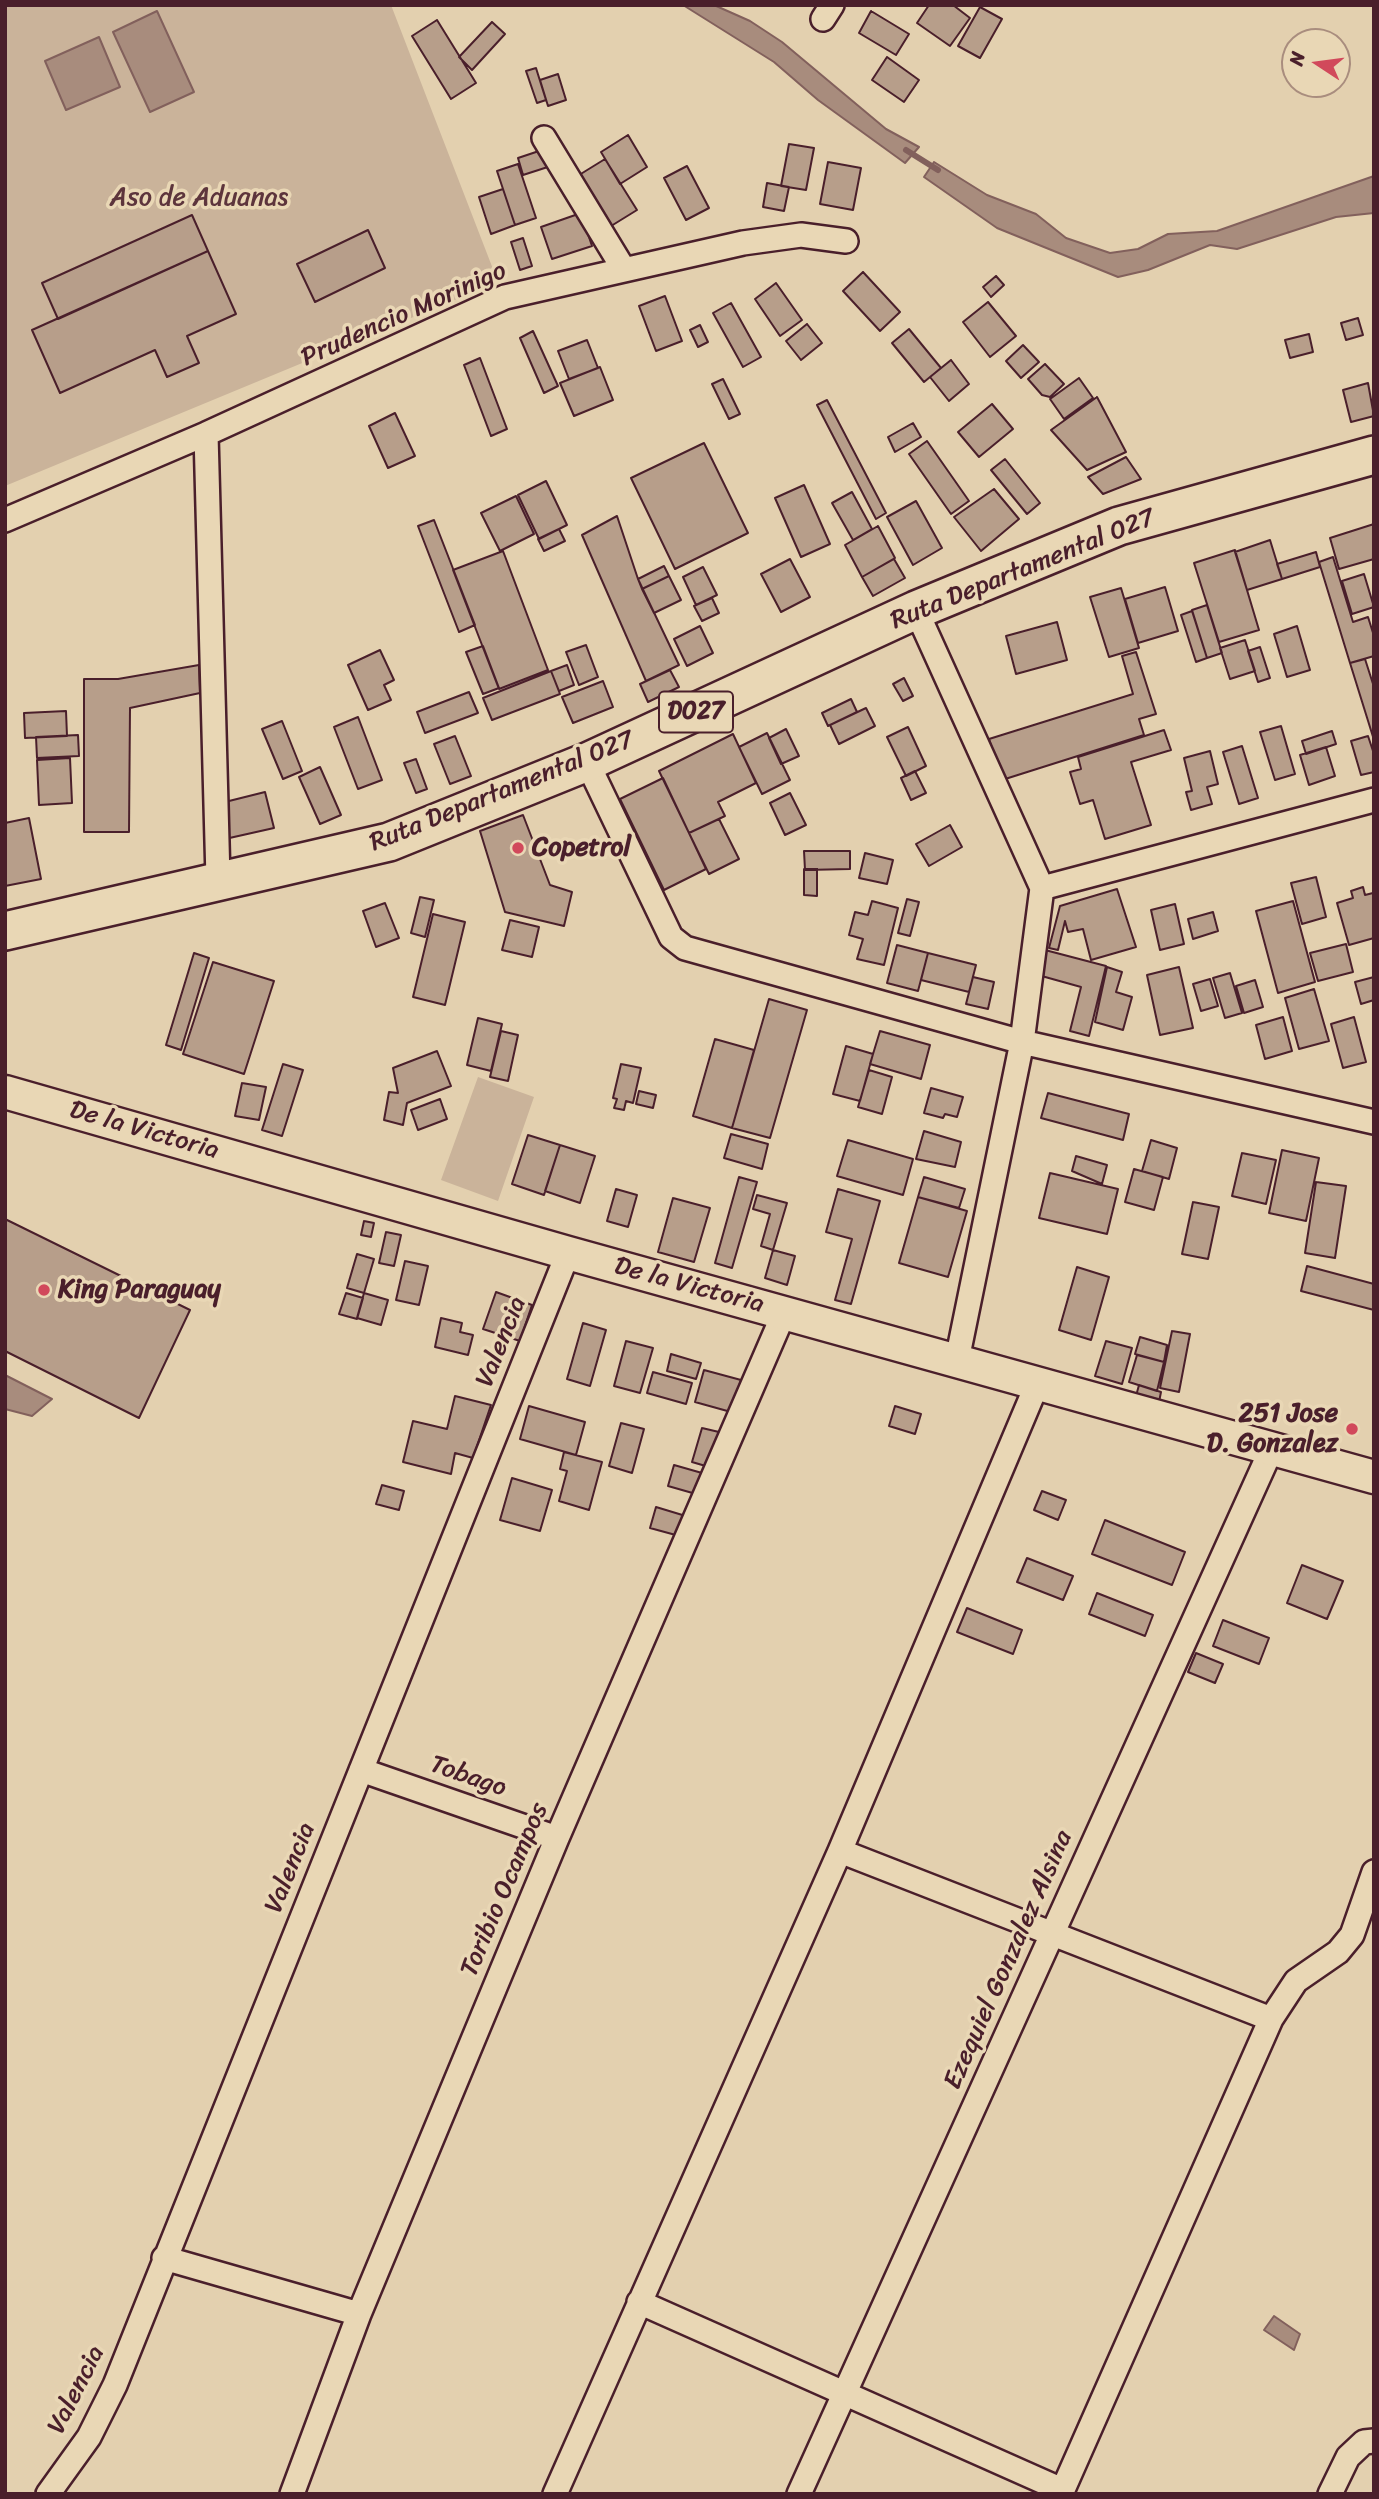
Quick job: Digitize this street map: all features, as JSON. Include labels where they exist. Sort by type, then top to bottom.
[{"type":"main road","name":"Ruta Departamental 027","points":[[5,931],[218,879],[389,842],[587,762],[916,610],[1119,526],[1374,454]]},
{"type":"main road","name":"De la Victoria","points":[[5,1091],[568,1253],[1374,1477]]},
{"type":"street","points":[[544,138],[623,268]]},
{"type":"street","name":"Prudencio Morinigo","points":[[5,520],[206,434],[505,297],[623,268],[743,243],[801,234],[846,241]]},
{"type":"street","points":[[206,434],[218,879]]},
{"type":"street","points":[[916,610],[1042,888],[1023,1042],[957,1360]]},
{"type":"street","points":[[587,762],[671,937],[685,948],[1023,1042],[1374,1122]]},
{"type":"street","points":[[1042,888],[1374,800]]},
{"type":"street","name":"Valencia","points":[[48,2494],[89,2437],[115,2385],[568,1253]]},
{"type":"street","name":"Toribio Ocampos","points":[[292,2494],[359,2314],[557,1838],[784,1313]]},
{"type":"street","points":[[555,2494],[840,1851],[1038,1382]]},
{"type":"street","name":"Ezequiel Gonzalez Alsina","points":[[799,2494],[1272,1450]]},
{"type":"street","name":"Tobago","points":[[361,1770],[557,1838]]},
{"type":"street","points":[[840,1851],[1271,2020]]},
{"type":"street","points":[[639,2302],[844,2391],[1062,2492],[1271,2020],[1296,1981],[1338,1952],[1352,1935],[1374,1872]]},
{"type":"street","points":[[164,2258],[359,2314]]},
{"type":"street","points":[[1330,2494],[1348,2457],[1364,2442],[1374,2441]]},
{"type":"green space","name":"Aso de Aduanas","points":[[5,5],[391,5],[498,282],[5,486]]},
{"type":"green space","points":[[478,1077],[534,1097],[498,1201],[441,1180]]},
{"type":"shaded area","points":[[683,5],[714,5],[750,21],[782,42],[886,129],[919,147],[905,163],[818,100],[774,62]]},
{"type":"shaded area","points":[[157,11],[194,92],[150,112],[113,32]]},
{"type":"shaded area","points":[[99,37],[120,87],[66,110],[45,61]]},
{"type":"shaded area","points":[[934,162],[987,195],[1036,214],[1066,238],[1110,253],[1138,249],[1168,234],[1217,231],[1374,176],[1374,213],[1336,217],[1237,249],[1210,245],[1148,270],[1118,277],[997,228],[924,177]]},
{"type":"shaded area","points":[[5,1375],[52,1399],[32,1416],[5,1409]]},
{"type":"shaded area","points":[[1274,2316],[1300,2334],[1294,2350],[1264,2330]]},
{"type":"building","points":[[929,5],[953,5],[970,18],[950,46],[917,23]]},
{"type":"building","points":[[980,7],[1002,19],[980,58],[958,46]]},
{"type":"building","points":[[871,11],[909,34],[896,55],[859,33]]},
{"type":"building","points":[[437,20],[476,83],[451,99],[412,36]]},
{"type":"building","points":[[492,22],[505,34],[472,70],[459,57]]},
{"type":"building","points":[[887,57],[919,80],[904,102],[872,80]]},
{"type":"building","points":[[536,68],[546,100],[537,103],[526,71]]},
{"type":"building","points":[[558,74],[566,100],[548,106],[540,80]]},
{"type":"building","points":[[628,135],[647,167],[620,184],[601,152]]},
{"type":"building","points":[[789,144],[814,148],[806,190],[781,186]]},
{"type":"building","points":[[548,148],[554,165],[523,175],[518,158]]},
{"type":"building","points":[[605,159],[637,210],[603,231],[571,180]]},
{"type":"building","points":[[828,162],[861,168],[853,210],[820,204]]},
{"type":"building","points":[[518,164],[536,218],[515,225],[497,171]]},
{"type":"building","points":[[687,166],[709,208],[686,220],[664,178]]},
{"type":"building","points":[[767,183],[789,187],[784,211],[763,207]]},
{"type":"building","points":[[503,189],[515,225],[491,234],[479,197]]},
{"type":"building","points":[[581,213],[592,246],[552,259],[541,227]]},
{"type":"building","points":[[192,215],[208,251],[58,319],[42,283]]},
{"type":"building","points":[[368,230],[385,268],[315,302],[297,264]]},
{"type":"building","points":[[523,238],[532,266],[520,270],[511,242]]},
{"type":"building","points":[[208,251],[236,314],[187,336],[199,363],[167,377],[155,350],[60,393],[32,330]]},
{"type":"building","points":[[863,272],[900,312],[880,331],[843,291]]},
{"type":"building","points":[[996,276],[1004,285],[991,297],[983,287]]},
{"type":"building","points":[[776,283],[802,320],[780,336],[755,299]]},
{"type":"building","points":[[665,296],[682,341],[656,351],[639,306]]},
{"type":"building","points":[[988,302],[1016,336],[990,357],[963,322]]},
{"type":"building","points":[[731,303],[761,357],[743,367],[713,313]]},
{"type":"building","points":[[1358,318],[1363,335],[1346,340],[1341,323]]},
{"type":"building","points":[[807,324],[822,343],[801,360],[786,341]]},
{"type":"building","points":[[700,325],[708,342],[698,347],[690,330]]},
{"type":"building","points":[[909,329],[941,368],[924,382],[892,343]]},
{"type":"building","points":[[533,331],[558,386],[544,393],[520,338]]},
{"type":"building","points":[[1309,334],[1313,352],[1290,358],[1285,340]]},
{"type":"building","points":[[587,340],[598,368],[569,379],[558,351]]},
{"type":"building","points":[[1023,345],[1039,362],[1021,378],[1006,361]]},
{"type":"building","points":[[480,358],[507,429],[491,436],[464,365]]},
{"type":"building","points":[[951,360],[969,384],[949,401],[930,377]]},
{"type":"building","points":[[1045,364],[1064,384],[1050,397],[1042,395],[1028,379]]},
{"type":"building","points":[[600,367],[613,400],[574,416],[560,383]]},
{"type":"building","points":[[1079,378],[1093,398],[1064,419],[1050,399]]},
{"type":"building","points":[[723,379],[740,414],[729,419],[712,384]]},
{"type":"building","points":[[1368,383],[1374,416],[1351,422],[1343,390]]},
{"type":"building","points":[[1097,397],[1126,452],[1087,470],[1051,430]]},
{"type":"building","points":[[827,400],[886,513],[876,519],[817,405]]},
{"type":"building","points":[[992,404],[1013,429],[979,457],[958,432]]},
{"type":"building","points":[[395,413],[415,456],[388,468],[369,426]]},
{"type":"building","points":[[913,423],[921,437],[895,452],[888,437]]},
{"type":"building","points":[[927,441],[969,501],[951,514],[909,454]]},
{"type":"building","points":[[704,443],[748,533],[675,569],[631,478]]},
{"type":"building","points":[[1126,457],[1141,479],[1103,494],[1088,477]]},
{"type":"building","points":[[1005,459],[1040,503],[1027,514],[991,470]]},
{"type":"building","points":[[546,481],[567,525],[539,539],[518,495]]},
{"type":"building","points":[[804,485],[830,544],[801,557],[775,498]]},
{"type":"building","points":[[994,489],[1019,519],[981,551],[954,517]]},
{"type":"building","points":[[852,492],[872,529],[853,540],[832,503]]},
{"type":"building","points":[[516,496],[534,534],[500,551],[481,513]]},
{"type":"building","points":[[916,501],[942,548],[913,565],[887,517]]},
{"type":"building","points":[[617,516],[638,579],[679,665],[646,681],[582,535]]},
{"type":"building","points":[[434,520],[475,625],[459,632],[418,526]]},
{"type":"building","points":[[1374,524],[1374,559],[1339,569],[1330,538]]},
{"type":"building","points":[[878,526],[895,558],[862,577],[845,545]]},
{"type":"building","points":[[559,529],[565,541],[544,551],[538,539]]},
{"type":"building","points":[[1270,540],[1282,579],[1247,590],[1235,552]]},
{"type":"building","points":[[1235,550],[1259,630],[1219,642],[1194,563]]},
{"type":"building","points":[[503,551],[548,670],[499,689],[453,570]]},
{"type":"building","points":[[1316,552],[1320,567],[1282,579],[1277,564]]},
{"type":"building","points":[[1333,557],[1353,622],[1368,617],[1374,636],[1374,656],[1350,663],[1319,562]]},
{"type":"building","points":[[790,559],[810,597],[781,612],[761,574]]},
{"type":"building","points":[[894,559],[905,578],[873,596],[862,577]]},
{"type":"building","points":[[664,566],[669,576],[642,589],[638,579]]},
{"type":"building","points":[[703,567],[717,595],[696,605],[683,577]]},
{"type":"building","points":[[1364,574],[1374,607],[1352,614],[1342,581]]},
{"type":"building","points":[[669,576],[681,600],[654,613],[642,589]]},
{"type":"building","points":[[1165,587],[1178,631],[1138,643],[1125,599]]},
{"type":"building","points":[[1121,588],[1139,648],[1109,657],[1090,597]]},
{"type":"building","points":[[712,598],[719,613],[702,621],[694,606]]},
{"type":"building","points":[[1207,605],[1222,653],[1207,658],[1192,610]]},
{"type":"building","points":[[1192,611],[1207,658],[1196,662],[1181,615]]},
{"type":"building","points":[[1057,622],[1067,660],[1016,674],[1006,636]]},
{"type":"building","points":[[700,626],[713,653],[687,666],[674,639]]},
{"type":"building","points":[[1297,626],[1310,670],[1287,677],[1274,634]]},
{"type":"building","points":[[1245,640],[1255,671],[1230,679],[1220,648]]},
{"type":"building","points":[[586,645],[598,677],[579,685],[566,652]]},
{"type":"building","points":[[483,646],[499,688],[483,694],[466,652]]},
{"type":"building","points":[[1260,647],[1270,678],[1258,682],[1248,651]]},
{"type":"building","points":[[380,650],[394,680],[384,685],[391,700],[368,710],[348,665]]},
{"type":"building","points":[[1136,652],[1156,714],[1139,719],[1144,735],[1002,780],[989,739],[1133,694],[1122,656]]},
{"type":"building","points":[[1365,659],[1374,687],[1374,740],[1350,663]]},
{"type":"building","points":[[199,665],[200,693],[130,708],[129,832],[84,832],[84,679],[118,679]]},
{"type":"building","points":[[567,665],[574,685],[559,691],[551,671]]},
{"type":"building","points":[[670,670],[679,687],[648,702],[640,684]]},
{"type":"building","points":[[551,671],[560,694],[492,720],[483,698]]},
{"type":"building","points":[[904,678],[913,696],[903,701],[893,684]]},
{"type":"building","points":[[603,681],[613,707],[573,723],[562,697]]},
{"type":"building","points":[[469,692],[478,713],[425,733],[417,712]]},
{"type":"building","points":[[851,699],[857,712],[828,726],[822,713]]},
{"type":"building","points":[[866,708],[875,726],[839,744],[830,725]]},
{"type":"building","points":[[66,711],[67,736],[25,738],[24,713]]},
{"type":"building","points":[[358,717],[382,780],[358,789],[334,727]]},
{"type":"building","points":[[282,721],[302,771],[283,779],[262,729]]},
{"type":"building","points":[[1281,726],[1295,774],[1275,780],[1260,732]]},
{"type":"building","points":[[908,727],[926,766],[906,776],[887,737]]},
{"type":"building","points":[[786,729],[799,756],[781,764],[769,738]]},
{"type":"building","points":[[1164,730],[1171,750],[1131,762],[1151,825],[1105,839],[1093,800],[1080,804],[1070,772],[1081,769],[1078,757]]},
{"type":"building","points":[[1332,731],[1336,744],[1306,754],[1302,741]]},
{"type":"building","points":[[767,733],[790,780],[762,794],[739,747]]},
{"type":"building","points":[[733,734],[756,783],[718,802],[725,816],[689,833],[659,771]]},
{"type":"building","points":[[78,735],[79,756],[37,758],[36,737]]},
{"type":"building","points":[[455,736],[471,776],[450,784],[434,744]]},
{"type":"building","points":[[1368,736],[1374,754],[1374,772],[1361,775],[1351,741]]},
{"type":"building","points":[[1242,746],[1258,798],[1239,804],[1223,752]]},
{"type":"building","points":[[1326,747],[1335,776],[1309,785],[1300,755]]},
{"type":"building","points":[[1210,751],[1218,784],[1207,787],[1212,804],[1191,810],[1186,792],[1192,791],[1184,758]]},
{"type":"building","points":[[70,758],[72,803],[39,805],[37,760]]},
{"type":"building","points":[[416,759],[427,789],[416,793],[404,763]]},
{"type":"building","points":[[320,767],[341,815],[320,824],[299,777]]},
{"type":"building","points":[[915,771],[926,793],[911,800],[901,778]]},
{"type":"building","points":[[663,778],[706,869],[664,890],[620,799]]},
{"type":"building","points":[[265,792],[274,828],[225,839],[217,804]]},
{"type":"building","points":[[790,793],[806,825],[785,835],[770,803]]},
{"type":"building","points":[[523,815],[550,885],[572,892],[564,926],[505,912],[480,831]]},
{"type":"building","points":[[29,818],[41,879],[5,886],[5,823]]},
{"type":"building","points":[[719,819],[739,859],[709,874],[689,833]]},
{"type":"building","points":[[950,825],[962,847],[929,866],[916,844]]},
{"type":"building","points":[[804,851],[850,851],[850,869],[805,870]]},
{"type":"building","points":[[865,853],[893,860],[887,884],[859,878]]},
{"type":"building","points":[[804,869],[817,869],[817,896],[804,895]]},
{"type":"building","points":[[1316,877],[1326,917],[1302,924],[1291,883]]},
{"type":"building","points":[[1363,887],[1365,895],[1373,893],[1374,897],[1374,938],[1349,945],[1337,903],[1353,898],[1351,891]]},
{"type":"building","points":[[1117,889],[1136,947],[1091,960],[1083,929],[1068,932],[1065,921],[1058,950],[1049,948],[1060,906]]},
{"type":"building","points":[[420,897],[434,900],[425,937],[411,933]]},
{"type":"building","points":[[907,899],[919,902],[910,936],[898,933]]},
{"type":"building","points":[[872,901],[898,908],[884,965],[857,959],[863,939],[849,935],[855,912],[868,915]]},
{"type":"building","points":[[1293,901],[1315,982],[1278,993],[1256,911]]},
{"type":"building","points":[[385,903],[399,938],[376,947],[363,911]]},
{"type":"building","points":[[1175,904],[1184,944],[1160,950],[1151,910]]},
{"type":"building","points":[[1213,912],[1218,931],[1193,939],[1188,919]]},
{"type":"building","points":[[433,914],[465,922],[445,1005],[413,997]]},
{"type":"building","points":[[510,920],[539,927],[532,957],[502,950]]},
{"type":"building","points":[[1346,944],[1353,972],[1318,981],[1310,953]]},
{"type":"building","points":[[897,945],[928,953],[918,991],[887,983]]},
{"type":"building","points":[[1045,950],[1106,966],[1089,1036],[1070,1031],[1081,987],[1038,975]]},
{"type":"building","points":[[194,953],[209,958],[181,1050],[166,1045]]},
{"type":"building","points":[[928,953],[976,965],[969,992],[921,980]]},
{"type":"building","points":[[213,962],[274,981],[244,1074],[183,1054]]},
{"type":"building","points":[[1107,967],[1122,972],[1116,992],[1132,997],[1123,1030],[1095,1022]]},
{"type":"building","points":[[1179,967],[1193,1028],[1160,1035],[1147,975]]},
{"type":"building","points":[[1230,973],[1242,1013],[1225,1018],[1213,978]]},
{"type":"building","points":[[973,977],[994,982],[988,1009],[966,1004]]},
{"type":"building","points":[[1374,977],[1374,1000],[1361,1004],[1355,982]]},
{"type":"building","points":[[1210,979],[1218,1006],[1201,1011],[1193,984]]},
{"type":"building","points":[[1255,980],[1263,1007],[1244,1013],[1236,986]]},
{"type":"building","points":[[1314,989],[1329,1041],[1299,1049],[1285,998]]},
{"type":"building","points":[[769,999],[807,1010],[770,1138],[732,1128]]},
{"type":"building","points":[[1283,1017],[1292,1051],[1265,1059],[1256,1025]]},
{"type":"building","points":[[1354,1017],[1366,1062],[1343,1068],[1331,1024]]},
{"type":"building","points":[[478,1018],[502,1024],[491,1071],[467,1065]]},
{"type":"building","points":[[501,1031],[518,1035],[508,1081],[490,1077]]},
{"type":"building","points":[[880,1031],[930,1045],[921,1079],[870,1064]]},
{"type":"building","points":[[715,1039],[754,1050],[732,1128],[693,1116]]},
{"type":"building","points":[[846,1046],[873,1054],[860,1101],[833,1094]]},
{"type":"building","points":[[437,1051],[451,1086],[407,1103],[403,1125],[384,1120],[389,1092],[398,1093],[393,1068]]},
{"type":"building","points":[[283,1064],[303,1070],[282,1136],[262,1130]]},
{"type":"building","points":[[621,1064],[641,1068],[633,1103],[626,1101],[624,1110],[614,1108],[617,1099],[613,1098]]},
{"type":"building","points":[[869,1070],[892,1077],[882,1114],[858,1107]]},
{"type":"building","points":[[242,1083],[266,1087],[259,1120],[235,1116]]},
{"type":"building","points":[[931,1088],[963,1097],[957,1117],[945,1114],[943,1118],[924,1113]]},
{"type":"building","points":[[639,1091],[656,1095],[653,1108],[636,1104]]},
{"type":"building","points":[[1048,1093],[1129,1114],[1123,1140],[1041,1118]]},
{"type":"building","points":[[440,1099],[447,1119],[418,1130],[411,1110]]},
{"type":"building","points":[[924,1131],[961,1142],[955,1167],[916,1159]]},
{"type":"building","points":[[731,1134],[768,1144],[762,1169],[724,1158]]},
{"type":"building","points":[[528,1135],[560,1145],[544,1195],[512,1184]]},
{"type":"building","points":[[848,1140],[913,1159],[903,1195],[837,1176]]},
{"type":"building","points":[[1151,1140],[1177,1148],[1169,1179],[1142,1171]]},
{"type":"building","points":[[560,1145],[595,1156],[580,1203],[545,1191]]},
{"type":"building","points":[[1282,1150],[1319,1158],[1306,1221],[1269,1213]]},
{"type":"building","points":[[1242,1153],[1276,1160],[1266,1204],[1232,1196]]},
{"type":"building","points":[[1076,1156],[1107,1165],[1102,1184],[1072,1171]]},
{"type":"building","points":[[1134,1169],[1163,1177],[1154,1210],[1125,1202]]},
{"type":"building","points":[[1050,1173],[1118,1189],[1107,1234],[1039,1218]]},
{"type":"building","points":[[739,1177],[757,1182],[732,1268],[715,1263]]},
{"type":"building","points":[[924,1177],[965,1189],[959,1208],[918,1197]]},
{"type":"building","points":[[1316,1182],[1346,1186],[1335,1258],[1305,1253]]},
{"type":"building","points":[[616,1189],[637,1195],[628,1227],[607,1221]]},
{"type":"building","points":[[838,1189],[880,1201],[851,1304],[835,1300],[852,1239],[826,1232]]},
{"type":"building","points":[[757,1195],[787,1203],[773,1250],[761,1246],[770,1214],[753,1209]]},
{"type":"building","points":[[918,1197],[967,1211],[948,1277],[899,1263]]},
{"type":"building","points":[[673,1198],[710,1208],[694,1262],[658,1252]]},
{"type":"building","points":[[1193,1202],[1219,1207],[1208,1259],[1182,1254]]},
{"type":"building","points":[[5,1219],[190,1310],[139,1418],[5,1351]]},
{"type":"building","points":[[364,1221],[374,1223],[371,1237],[361,1235]]},
{"type":"building","points":[[386,1232],[401,1235],[394,1266],[379,1263]]},
{"type":"building","points":[[773,1250],[795,1256],[787,1285],[765,1278]]},
{"type":"building","points":[[357,1254],[374,1259],[364,1293],[347,1288]]},
{"type":"building","points":[[405,1261],[428,1266],[419,1305],[396,1300]]},
{"type":"building","points":[[1307,1266],[1374,1284],[1374,1310],[1301,1291]]},
{"type":"building","points":[[1077,1267],[1109,1277],[1091,1340],[1059,1330]]},
{"type":"building","points":[[496,1292],[532,1305],[520,1341],[483,1329]]},
{"type":"building","points":[[346,1293],[363,1298],[357,1319],[339,1314]]},
{"type":"building","points":[[364,1293],[388,1300],[381,1325],[357,1318]]},
{"type":"building","points":[[441,1318],[462,1323],[460,1332],[473,1335],[468,1355],[435,1347]]},
{"type":"building","points":[[583,1323],[606,1330],[590,1386],[567,1379]]},
{"type":"building","points":[[1172,1331],[1190,1334],[1179,1392],[1160,1388]]},
{"type":"building","points":[[1140,1337],[1167,1345],[1164,1362],[1135,1354]]},
{"type":"building","points":[[626,1341],[653,1348],[640,1393],[614,1386]]},
{"type":"building","points":[[1106,1341],[1132,1348],[1122,1384],[1095,1376]]},
{"type":"building","points":[[671,1354],[701,1363],[696,1379],[667,1371]]},
{"type":"building","points":[[1137,1355],[1164,1362],[1157,1391],[1129,1382]]},
{"type":"building","points":[[704,1370],[741,1380],[731,1412],[695,1402]]},
{"type":"building","points":[[653,1372],[692,1383],[686,1404],[647,1393]]},
{"type":"building","points":[[1139,1385],[1161,1392],[1159,1402],[1136,1396]]},
{"type":"building","points":[[455,1396],[491,1405],[473,1458],[455,1453],[451,1474],[403,1462],[413,1421],[447,1429]]},
{"type":"building","points":[[529,1406],[585,1422],[576,1455],[520,1439]]},
{"type":"building","points":[[895,1406],[921,1414],[915,1434],[889,1426]]},
{"type":"building","points":[[621,1423],[644,1429],[632,1473],[609,1466]]},
{"type":"building","points":[[702,1428],[719,1432],[709,1467],[692,1462]]},
{"type":"building","points":[[564,1452],[602,1462],[589,1510],[559,1501],[567,1471],[560,1469]]},
{"type":"building","points":[[674,1465],[702,1473],[696,1494],[668,1486]]},
{"type":"building","points":[[512,1478],[552,1490],[540,1531],[500,1520]]},
{"type":"building","points":[[382,1485],[404,1491],[399,1510],[376,1504]]},
{"type":"building","points":[[1042,1491],[1066,1500],[1058,1520],[1034,1510]]},
{"type":"building","points":[[656,1507],[689,1517],[683,1537],[650,1528]]},
{"type":"building","points":[[1105,1520],[1185,1552],[1172,1585],[1092,1554]]},
{"type":"building","points":[[1027,1558],[1073,1576],[1063,1600],[1017,1582]]},
{"type":"building","points":[[1302,1565],[1343,1581],[1327,1619],[1287,1603]]},
{"type":"building","points":[[1097,1593],[1153,1615],[1145,1636],[1089,1614]]},
{"type":"building","points":[[967,1608],[1022,1630],[1013,1654],[957,1632]]},
{"type":"building","points":[[1223,1620],[1269,1638],[1259,1664],[1213,1646]]},
{"type":"building","points":[[1196,1653],[1223,1664],[1215,1683],[1188,1672]]},
{"type":"waterway","points":[[906,150],[938,170]]},
{"type":"place","name":"Copetrol","points":[[518,848]]},
{"type":"place","name":"King Paraguay","points":[[44,1290]]},
{"type":"place","name":"251 Jose D. Gonzalez","points":[[1352,1429]]}]
